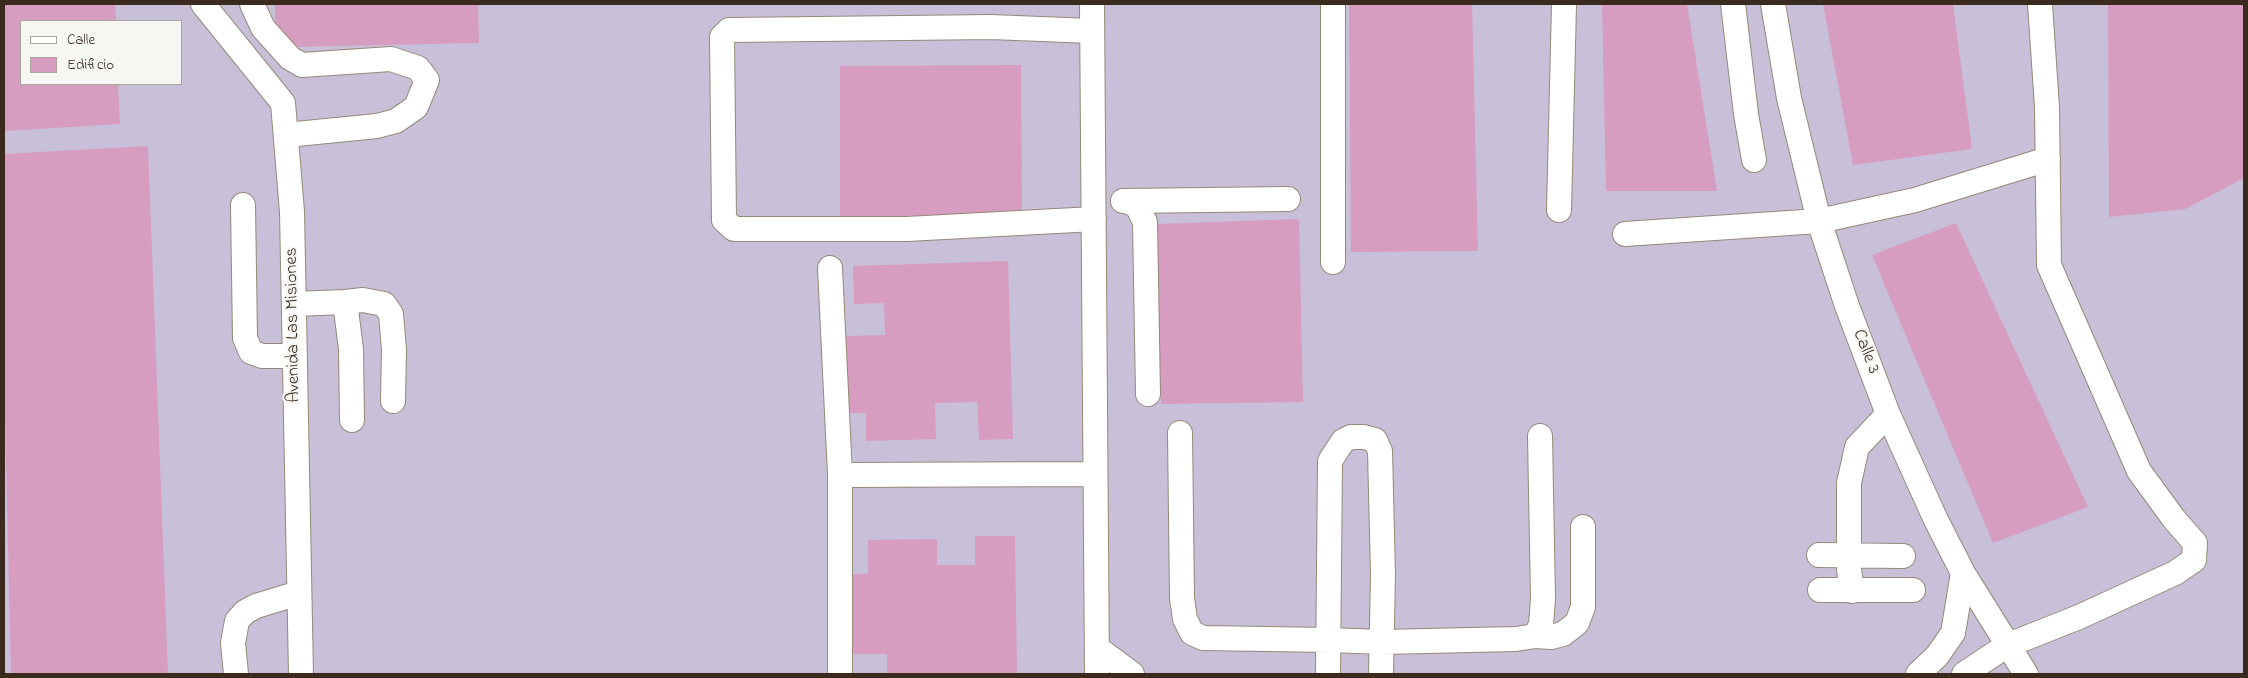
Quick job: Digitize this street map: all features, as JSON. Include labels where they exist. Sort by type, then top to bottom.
[{"type":"street","name":"Avenida Las Misiones","points":[[203,4],[283,103],[292,212],[301,674]]},
{"type":"street","points":[[252,4],[263,28],[290,58],[302,65],[391,59],[418,68],[427,80],[416,107],[396,121],[377,126],[286,134]]},
{"type":"street","points":[[1092,4],[1097,674]]},
{"type":"street","points":[[1334,4],[1334,262]]},
{"type":"street","points":[[1559,210],[1564,4]]},
{"type":"street","points":[[1733,4],[1746,114],[1754,160]]},
{"type":"street","name":"Calle 3","points":[[1773,4],[1788,98],[1819,221],[1847,306],[1888,414],[1935,518],[1963,573],[2006,646],[2026,674]]},
{"type":"street","points":[[1964,674],[2006,646],[2088,613],[2175,572],[2194,560],[2195,543],[2174,519],[2139,471],[2049,264],[2047,107],[2040,4]]},
{"type":"street","points":[[1091,31],[991,27],[729,30],[722,37],[724,220],[734,229],[907,229],[1094,210],[1127,201],[1288,199]]},
{"type":"street","points":[[1624,234],[1819,221],[1915,200],[2048,159]]},
{"type":"street","points":[[1127,201],[1137,206],[1145,222],[1148,394]]},
{"type":"street","points":[[243,205],[244,338],[251,352],[262,356],[295,356]]},
{"type":"street","points":[[830,268],[840,475],[840,674]]},
{"type":"street","points":[[294,304],[363,300],[384,304],[391,314],[394,350],[393,401]]},
{"type":"street","points":[[345,302],[351,349],[352,420]]},
{"type":"street","points":[[1852,591],[1849,556],[1849,483],[1857,447],[1888,414]]},
{"type":"street","points":[[1180,433],[1182,598],[1185,618],[1192,633],[1203,638],[1382,642],[1516,639],[1535,636],[1551,637],[1563,634],[1577,623],[1583,607],[1583,527]]},
{"type":"street","points":[[1535,636],[1541,625],[1543,599],[1540,436]]},
{"type":"street","points":[[1328,674],[1330,461],[1343,441],[1364,437],[1375,440],[1380,451],[1383,575],[1381,674]]},
{"type":"street","points":[[840,475],[1095,474]]},
{"type":"street","points":[[1819,555],[1904,556]]},
{"type":"street","points":[[1918,674],[1937,656],[1953,633],[1963,573]]},
{"type":"street","points":[[1820,590],[1913,590]]},
{"type":"street","points":[[236,674],[233,642],[237,620],[256,606],[299,593]]},
{"type":"street","points":[[1097,648],[1132,674]]},
{"type":"shaded area","points":[[4,4],[2244,4],[2244,674],[4,674]]},
{"type":"building","points":[[4,4],[115,4],[116,20],[20,20],[20,85],[118,85],[120,124],[4,131]]},
{"type":"building","points":[[275,4],[478,4],[479,43],[291,47],[275,31]]},
{"type":"building","points":[[1349,4],[1472,4],[1478,251],[1351,252]]},
{"type":"building","points":[[1602,4],[1687,4],[1717,191],[1606,191]]},
{"type":"building","points":[[1823,4],[1953,4],[1972,149],[1853,165]]},
{"type":"building","points":[[2108,4],[2244,4],[2244,178],[2185,209],[2109,217]]},
{"type":"building","points":[[1021,65],[1022,219],[840,220],[840,66]]},
{"type":"building","points":[[148,146],[168,674],[11,674],[4,376],[4,154]]},
{"type":"building","points":[[1299,219],[1303,402],[1161,404],[1157,224]]},
{"type":"building","points":[[1956,223],[2088,507],[1993,543],[1872,255]]},
{"type":"building","points":[[1008,261],[1013,439],[979,440],[977,402],[935,403],[936,439],[866,441],[866,413],[848,413],[846,336],[885,335],[884,303],[854,304],[853,266]]},
{"type":"building","points":[[975,536],[1015,536],[1017,674],[887,674],[887,654],[851,654],[850,574],[868,574],[868,540],[937,539],[937,565],[975,565]]}]
